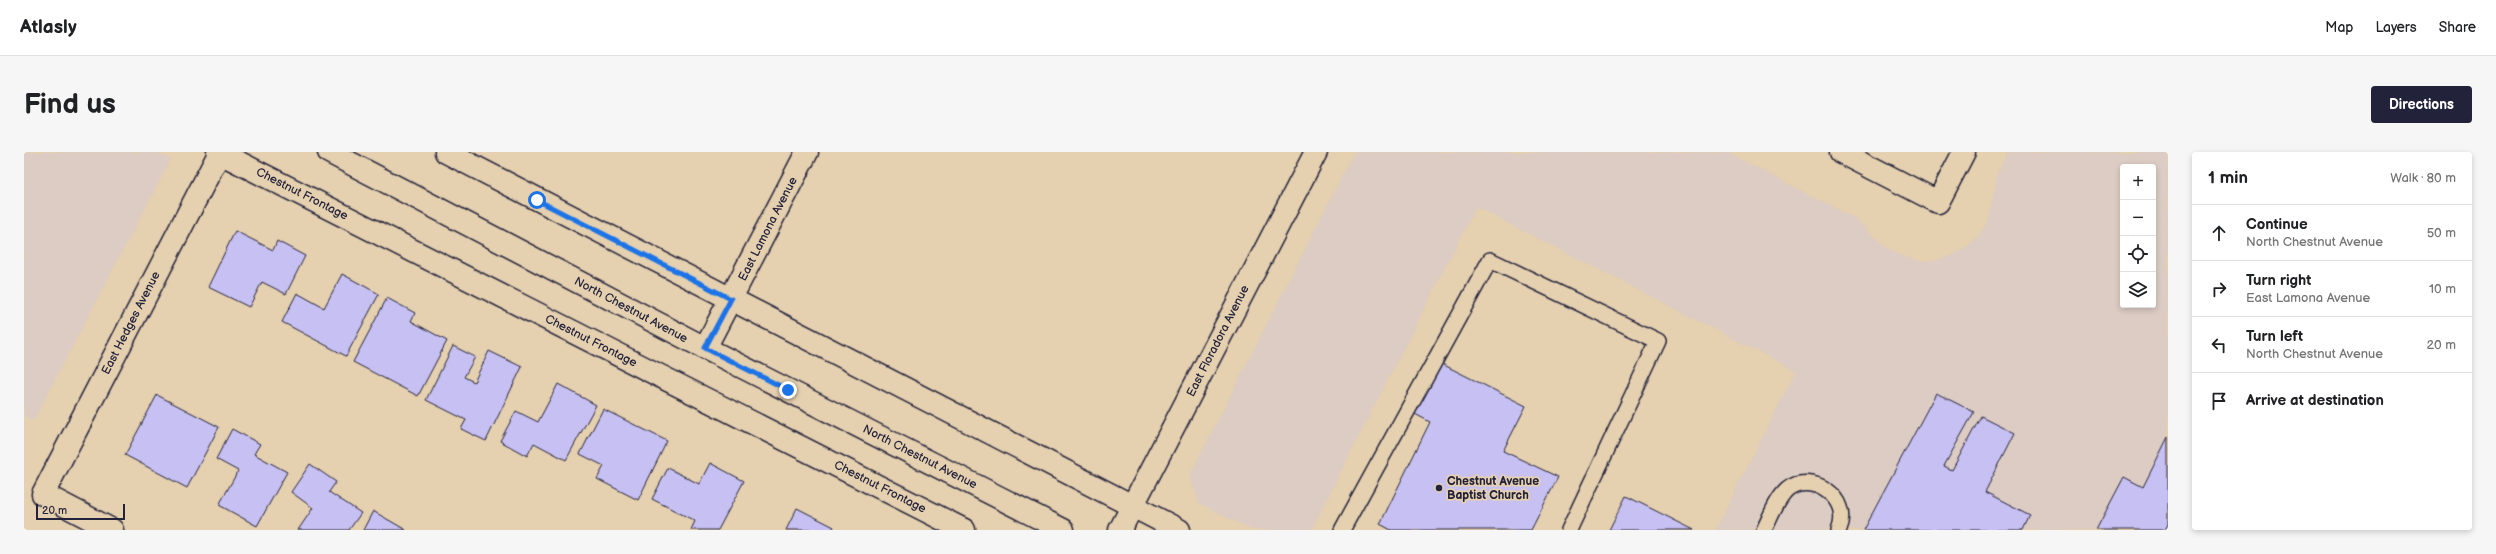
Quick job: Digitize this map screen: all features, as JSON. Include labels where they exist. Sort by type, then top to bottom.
[{"type":"street","name":"East Hedges Avenue","points":[[112,530],[42,494],[219,152]]},
{"type":"street","name":"Chestnut Frontage","points":[[219,152],[953,527]]},
{"type":"street","name":"North Chestnut Avenue","points":[[329,152],[705,348],[1063,530]]},
{"type":"street","points":[[446,152],[1179,530]]},
{"type":"street","name":"East Lamona Avenue","points":[[705,348],[807,152]]},
{"type":"street","name":"East Floradora Avenue","points":[[1120,530],[1316,152]]},
{"type":"street","points":[[1841,152],[1938,202],[1964,152]]},
{"type":"lane","points":[[1342,530],[1490,260],[1658,341],[1569,530]]},
{"type":"lane","points":[[1764,530],[1786,491],[1796,484],[1808,482],[1823,489],[1840,501],[1844,514],[1839,530]]},
{"type":"shaded area","points":[[24,152],[157,152],[171,159],[33,421],[24,416]]},
{"type":"shaded area","points":[[1354,152],[1726,152],[1855,218],[1889,250],[1904,257],[1921,261],[1937,260],[1953,255],[1968,246],[1980,234],[1989,219],[1997,174],[2008,152],[2168,152],[2168,530],[1715,530],[1796,371],[1476,207],[1311,530],[1252,530],[1199,503],[1190,475]]},
{"type":"building","points":[[235,231],[273,250],[277,241],[305,256],[286,294],[262,282],[249,307],[208,287]]},
{"type":"building","points":[[342,274],[379,294],[346,356],[282,322],[297,293],[324,308]]},
{"type":"building","points":[[387,298],[415,313],[411,321],[447,341],[418,396],[353,362]]},
{"type":"building","points":[[453,346],[475,357],[464,377],[474,382],[489,351],[522,367],[486,441],[461,429],[466,420],[426,400]]},
{"type":"building","points":[[1440,363],[1526,406],[1503,451],[1558,477],[1531,530],[1391,530],[1380,524],[1430,422],[1415,414]]},
{"type":"building","points":[[558,384],[596,405],[566,460],[534,443],[527,456],[500,441],[516,411],[538,422]]},
{"type":"building","points":[[1936,393],[1974,412],[1944,466],[1952,470],[1981,416],[2015,433],[1985,492],[2030,515],[2023,530],[1863,530]]},
{"type":"building","points":[[157,395],[219,427],[187,488],[125,455]]},
{"type":"building","points":[[603,409],[667,441],[638,500],[597,479],[604,466],[580,454]]},
{"type":"building","points":[[232,429],[260,444],[254,454],[287,472],[257,526],[219,505],[238,471],[216,459]]},
{"type":"building","points":[[2168,437],[2168,524],[2165,530],[2096,530],[2124,477],[2143,487]]},
{"type":"building","points":[[710,463],[744,481],[718,530],[691,530],[695,521],[652,499],[668,468],[699,484]]},
{"type":"building","points":[[310,464],[336,482],[329,492],[361,513],[349,530],[298,530],[313,508],[291,492]]},
{"type":"building","points":[[1626,496],[1694,530],[1609,530]]},
{"type":"building","points":[[797,508],[834,527],[832,530],[786,530]]},
{"type":"building","points":[[373,511],[406,530],[363,530]]},
{"type":"place","name":"Chestnut Avenue Baptist Church","points":[[1439,488]]},
{"type":"route","points":[[537,200],[731,299],[705,348],[788,390]]}]
